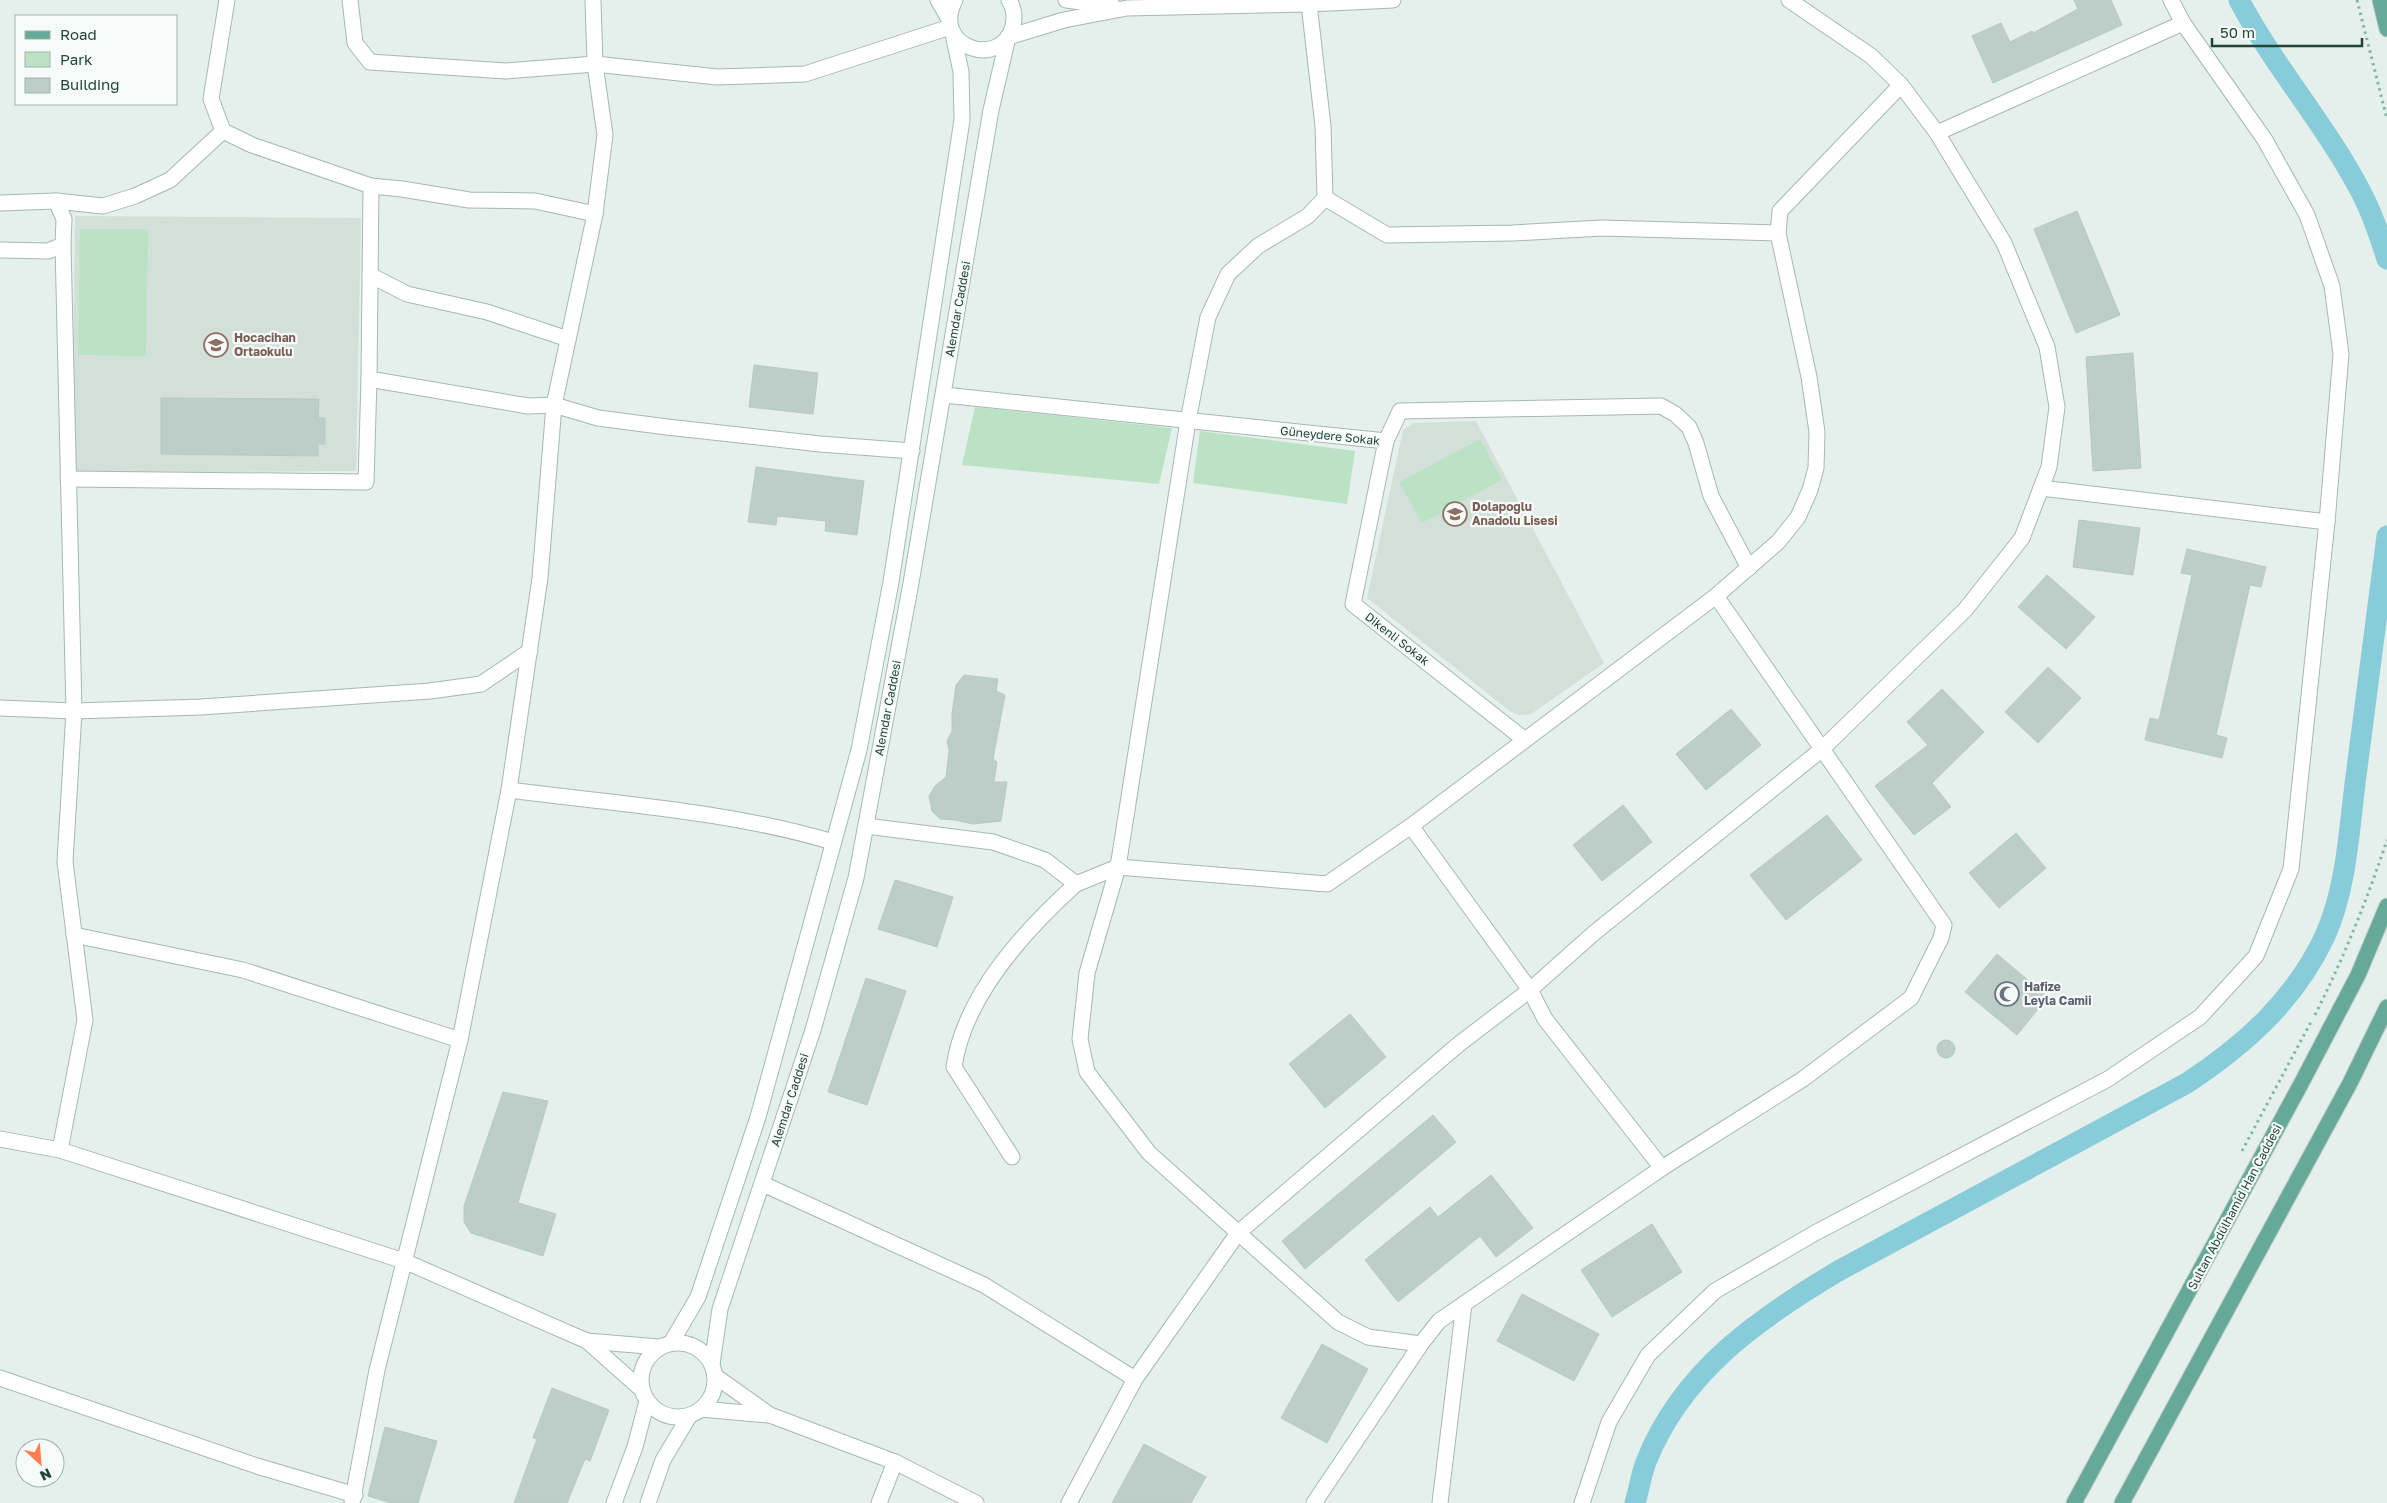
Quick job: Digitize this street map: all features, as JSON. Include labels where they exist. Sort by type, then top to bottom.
[{"type":"main road","points":[[2380,0],[2387,29]]},
{"type":"main road","name":"Sultan Abdülhamid Han Caddesi","points":[[2074,1503],[2302,1082],[2358,975],[2387,906]]},
{"type":"main road","points":[[2122,1503],[2350,1083],[2387,1007]]},
{"type":"street","points":[[227,0],[211,99],[223,131],[252,146],[370,186],[402,188],[469,200],[535,202],[595,214]]},
{"type":"street","points":[[350,0],[355,43],[370,62],[506,71],[596,64],[717,78],[805,74],[951,27]]},
{"type":"street","points":[[0,1378],[354,1499],[377,1370],[460,1040],[510,790],[540,578],[554,405],[595,214],[605,135],[596,64],[593,0]]},
{"type":"street","name":"Alemdar Caddesi","points":[[665,1345],[698,1297],[758,1117],[858,750],[891,582],[962,120],[961,72],[951,27],[938,0]]},
{"type":"street","points":[[955,0],[951,27],[965,45],[980,50],[990,49],[1008,37],[1064,20],[1127,8]]},
{"type":"street","name":"Alemdar Caddesi","points":[[713,1370],[720,1309],[816,1021],[856,878],[944,395],[991,110],[1008,37],[1014,20],[1014,11],[1009,0]]},
{"type":"street","points":[[1066,0],[1127,8],[1393,0]]},
{"type":"street","points":[[1070,1503],[1135,1379],[1238,1233],[1459,1044],[1530,990],[1594,933],[1821,750],[1965,610],[2022,538],[2050,467],[2057,407],[2047,347],[2004,243],[1937,133],[1900,85],[1871,56],[1788,0]]},
{"type":"street","points":[[1582,1503],[1609,1422],[1648,1354],[1715,1291],[1816,1233],[2108,1079],[2200,1017],[2256,956],[2291,869],[2327,522],[2341,354],[2332,286],[2307,215],[2275,157],[2183,23],[2171,0]]},
{"type":"street","points":[[1308,4],[1323,126],[1325,198],[1308,216],[1258,246],[1228,274],[1208,317],[1188,421],[1118,867],[1087,973],[1080,1039],[1087,1072],[1150,1153],[1238,1233],[1338,1322],[1368,1337],[1421,1344]]},
{"type":"street","points":[[1937,133],[2183,23]]},
{"type":"street","points":[[1012,1156],[954,1067],[957,1048],[982,990],[1042,915],[1076,884],[1118,867],[1327,884],[1411,826],[1716,596],[1778,542],[1798,517],[1810,490],[1816,468],[1817,432],[1809,377],[1778,233],[1780,210],[1900,85]]},
{"type":"street","points":[[0,203],[56,201],[103,206],[135,196],[170,180],[223,131]]},
{"type":"street","points":[[68,479],[366,482],[369,379],[370,186]]},
{"type":"street","points":[[1325,198],[1387,235],[1512,234],[1602,228],[1778,233]]},
{"type":"street","points":[[56,201],[64,219],[74,711],[65,862],[85,1020],[60,1150]]},
{"type":"street","points":[[0,250],[48,251],[64,246]]},
{"type":"street","points":[[370,275],[407,294],[487,312],[568,339]]},
{"type":"street","points":[[369,379],[528,406],[554,405],[598,418],[820,444],[912,451]]},
{"type":"street","name":"Güneydere Sokak","points":[[944,395],[1386,441],[1400,411],[1661,406],[1675,414],[1688,427],[1696,443],[1712,496],[1748,568]]},
{"type":"street","name":"Dikenli Sokak","points":[[1386,441],[1353,604],[1524,740]]},
{"type":"street","points":[[2041,488],[2327,522]]},
{"type":"street","points":[[1314,1503],[1421,1344],[1439,1321],[1662,1168],[1803,1079],[1911,998],[1941,938],[1944,924],[1821,750],[1716,596]]},
{"type":"street","points":[[0,708],[74,711],[201,707],[430,691],[481,684],[530,651]]},
{"type":"street","points":[[510,790],[724,818],[788,829],[833,842]]},
{"type":"street","points":[[866,826],[993,842],[1045,860],[1076,884]]},
{"type":"street","points":[[1411,826],[1530,990],[1545,1019],[1662,1168]]},
{"type":"street","points":[[74,935],[243,970],[460,1040]]},
{"type":"street","points":[[0,1138],[60,1150],[404,1261],[587,1340],[665,1345],[683,1343],[695,1346],[705,1354],[713,1370],[714,1388],[709,1400],[696,1412],[664,1460],[648,1503]]},
{"type":"street","points":[[763,1184],[984,1285],[1135,1379]]},
{"type":"street","points":[[1440,1503],[1464,1304]]},
{"type":"street","points":[[587,1340],[644,1395],[655,1409],[666,1415],[678,1417],[696,1412],[770,1415]]},
{"type":"street","points":[[614,1503],[636,1446],[644,1395],[640,1377],[643,1365],[650,1355],[665,1345]]},
{"type":"street","points":[[713,1370],[770,1415],[895,1462],[976,1503]]},
{"type":"street","points":[[879,1503],[895,1462]]},
{"type":"path","points":[[2357,0],[2387,119]]},
{"type":"path","points":[[2240,1155],[2344,956],[2367,902],[2387,840]]},
{"type":"shaded area","name":"Hocacihan Ortaokulu","points":[[75,216],[361,218],[356,471],[72,473]]},
{"type":"shaded area","name":"Dolapoğlu Anadolu Lisesi","points":[[1476,421],[1604,663],[1531,714],[1519,715],[1511,712],[1367,598],[1403,430],[1414,423]]},
{"type":"green space","points":[[80,229],[148,229],[146,356],[78,355]]},
{"type":"green space","points":[[975,407],[1172,428],[1159,484],[962,465]]},
{"type":"green space","points":[[1200,431],[1355,451],[1347,504],[1193,483]]},
{"type":"green space","points":[[1480,439],[1502,480],[1422,523],[1399,482]]},
{"type":"building","points":[[2074,0],[2111,0],[2122,25],[1993,83],[1972,36],[2001,23],[2010,42],[2032,31],[2033,33],[2078,9]]},
{"type":"building","points":[[2077,211],[2120,315],[2076,333],[2034,229]]},
{"type":"building","points":[[2133,353],[2141,468],[2093,471],[2086,357]]},
{"type":"building","points":[[754,365],[818,373],[813,414],[749,407]]},
{"type":"building","points":[[161,398],[319,399],[318,418],[325,418],[325,444],[318,444],[318,456],[161,454]]},
{"type":"building","points":[[756,467],[864,481],[857,535],[825,531],[826,521],[777,516],[776,525],[748,522]]},
{"type":"building","points":[[2079,520],[2140,528],[2133,575],[2073,567]]},
{"type":"building","points":[[2187,549],[2266,567],[2261,587],[2250,585],[2216,735],[2227,738],[2222,758],[2145,740],[2150,718],[2159,720],[2192,575],[2181,573]]},
{"type":"building","points":[[2047,575],[2095,617],[2066,649],[2018,607]]},
{"type":"building","points":[[2048,667],[2081,698],[2038,743],[2005,712]]},
{"type":"building","points":[[964,675],[998,679],[996,691],[1005,695],[993,759],[997,762],[994,782],[1007,782],[1001,821],[973,824],[940,819],[932,811],[929,796],[935,786],[946,777],[949,750],[947,741],[952,731],[956,685]]},
{"type":"building","points":[[1942,689],[1984,732],[1932,783],[1951,807],[1914,835],[1875,786],[1928,745],[1907,722]]},
{"type":"building","points":[[1731,709],[1761,745],[1706,790],[1676,754]]},
{"type":"building","points":[[1623,805],[1652,842],[1602,881],[1573,845]]},
{"type":"building","points":[[1827,815],[1862,860],[1786,920],[1750,875]]},
{"type":"building","points":[[2016,833],[2046,868],[1999,908],[1969,873]]},
{"type":"building","points":[[895,880],[953,897],[937,947],[878,929]]},
{"type":"building","name":"Hafize Leyla Camii","points":[[1997,954],[2048,997],[2017,1035],[1965,992]]},
{"type":"building","points":[[866,978],[906,991],[867,1105],[828,1092]]},
{"type":"building","points":[[1350,1014],[1386,1057],[1325,1108],[1289,1064]]},
{"type":"building","points":[[1946,1040],[1952,1043],[1955,1049],[1952,1055],[1946,1058],[1940,1055],[1937,1049],[1940,1043]]},
{"type":"building","points":[[503,1092],[548,1101],[518,1203],[556,1214],[543,1256],[471,1233],[464,1222],[464,1206]]},
{"type":"building","points":[[1433,1115],[1456,1142],[1305,1269],[1282,1241]]},
{"type":"building","points":[[1491,1175],[1533,1228],[1496,1257],[1480,1236],[1398,1302],[1365,1260],[1430,1207],[1438,1217]]},
{"type":"building","points":[[1652,1224],[1682,1272],[1612,1317],[1581,1270]]},
{"type":"building","points":[[1522,1294],[1599,1334],[1574,1381],[1497,1341]]},
{"type":"building","points":[[1322,1344],[1368,1369],[1327,1443],[1281,1418]]},
{"type":"building","points":[[552,1388],[609,1410],[590,1461],[585,1459],[567,1503],[514,1503],[537,1439],[533,1438]]},
{"type":"building","points":[[385,1427],[437,1441],[418,1503],[391,1503],[368,1496]]},
{"type":"building","points":[[1144,1444],[1206,1477],[1191,1503],[1112,1503]]},
{"type":"waterway","points":[[2239,0],[2268,49],[2348,169],[2370,210],[2387,259]]},
{"type":"waterway","points":[[1635,1503],[1646,1462],[1661,1430],[1680,1400],[1726,1350],[1753,1328],[1781,1307],[1840,1270],[2187,1083],[2248,1037],[2283,1001],[2299,981],[2325,936],[2343,878],[2387,536]]},
{"type":"place","name":"Hocacihan Ortaokulu","points":[[216,345]]},
{"type":"place","name":"Dolapoğlu Anadolu Lisesi","points":[[1455,514]]},
{"type":"place","name":"Hafize Leyla Camii","points":[[2007,994]]}]
